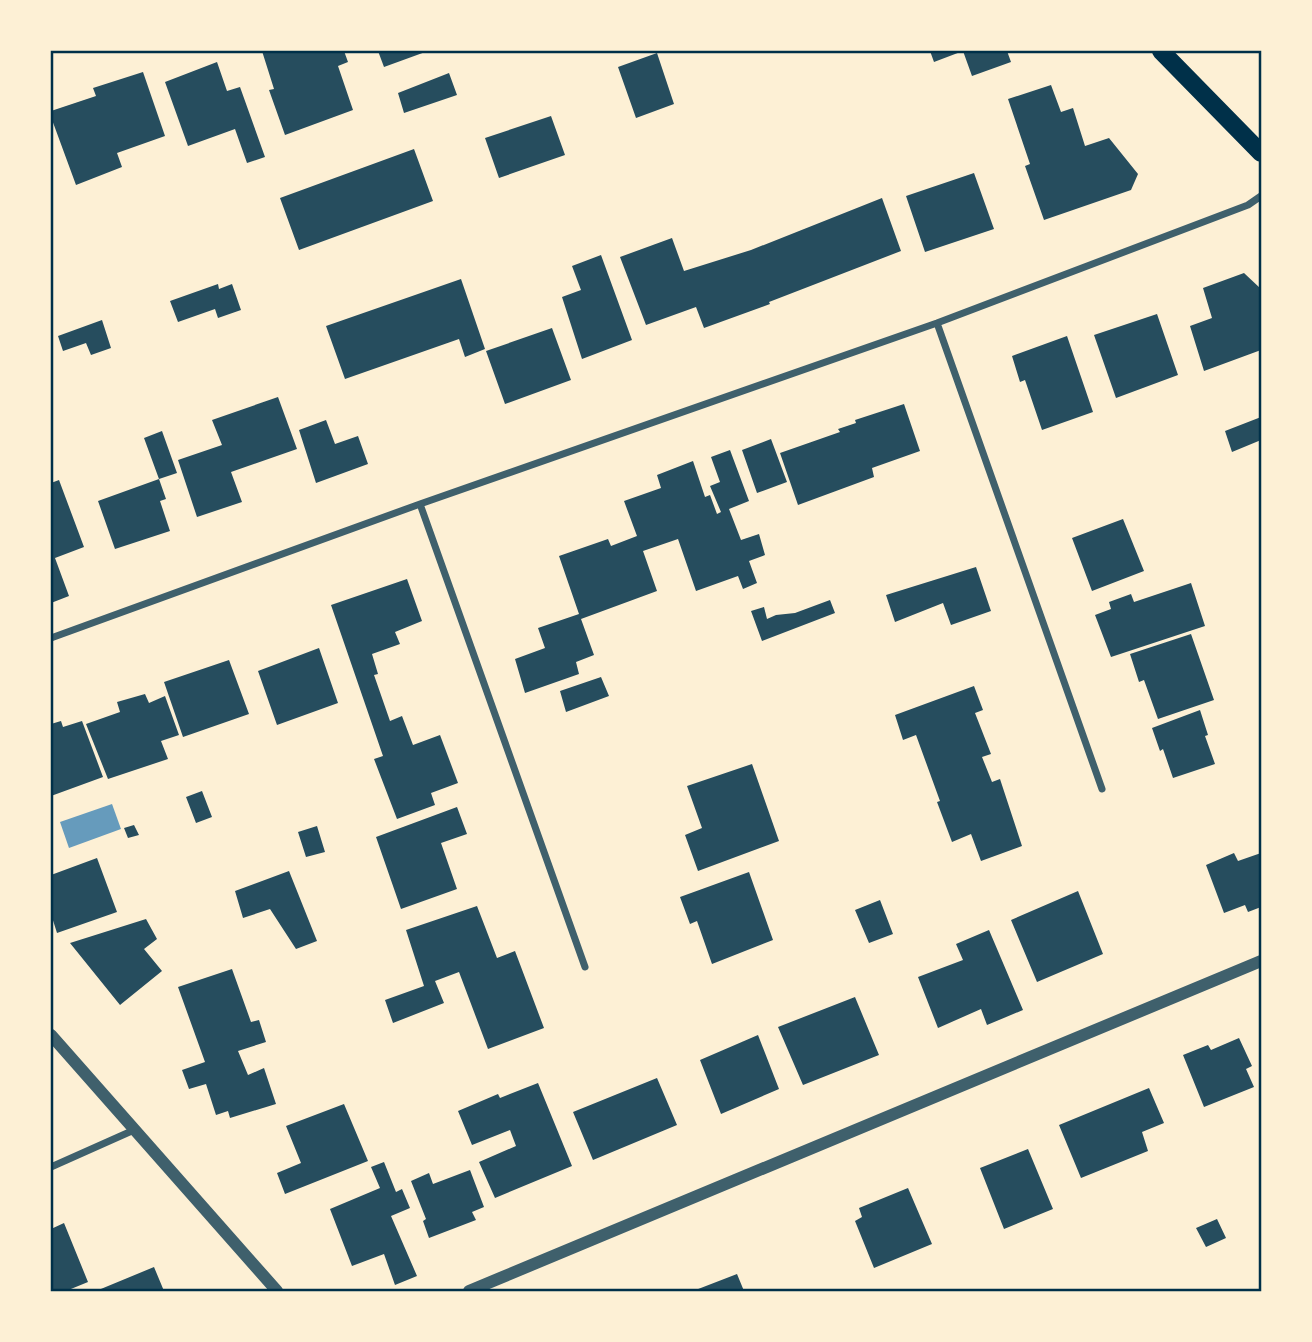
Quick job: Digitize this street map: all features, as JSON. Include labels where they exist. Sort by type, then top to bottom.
[{"type":"main road","points":[[1161,51],[1261,153]]},
{"type":"street","points":[[51,638],[420,504],[937,323],[1248,205],[1261,196]]},
{"type":"street","points":[[937,323],[1102,789]]},
{"type":"street","points":[[420,504],[585,967]]},
{"type":"street","points":[[469,1291],[1261,961]]},
{"type":"street","points":[[51,1035],[277,1291]]},
{"type":"street","points":[[51,1167],[134,1130]]},
{"type":"water","points":[[112,804],[121,829],[69,848],[60,822]]},
{"type":"building","points":[[262,51],[344,51],[348,62],[338,66],[353,110],[285,135],[269,90],[274,89]]},
{"type":"building","points":[[378,51],[428,51],[384,67]]},
{"type":"building","points":[[930,51],[963,51],[934,62]]},
{"type":"building","points":[[963,51],[1007,51],[1011,62],[972,76]]},
{"type":"building","points":[[657,53],[674,104],[636,118],[618,67]]},
{"type":"building","points":[[217,62],[227,91],[240,87],[265,157],[247,163],[235,129],[188,146],[165,82]]},
{"type":"building","points":[[143,72],[165,136],[117,153],[122,167],[76,185],[51,111],[96,96],[93,88]]},
{"type":"building","points":[[449,73],[457,95],[404,113],[398,93]]},
{"type":"building","points":[[1051,85],[1061,112],[1073,108],[1085,146],[1109,138],[1138,174],[1131,190],[1044,220],[1025,166],[1030,164],[1008,99]]},
{"type":"building","points":[[551,116],[565,155],[499,178],[485,138]]},
{"type":"building","points":[[414,149],[433,201],[299,250],[280,198]]},
{"type":"building","points":[[974,173],[994,229],[925,252],[906,196]]},
{"type":"building","points":[[882,198],[901,251],[704,328],[696,307],[646,325],[620,257],[672,238],[684,271],[751,250]]},
{"type":"building","points":[[601,255],[632,340],[582,359],[562,297],[581,290],[572,266]]},
{"type":"building","points":[[1244,273],[1261,289],[1261,350],[1204,371],[1190,326],[1212,318],[1203,288]]},
{"type":"building","points":[[461,279],[485,349],[465,357],[459,339],[345,379],[326,326]]},
{"type":"building","points":[[218,284],[219,289],[232,284],[241,310],[218,318],[215,309],[178,322],[170,301]]},
{"type":"building","points":[[1157,314],[1178,375],[1116,398],[1094,335]]},
{"type":"building","points":[[102,320],[111,348],[91,355],[86,343],[63,351],[58,336]]},
{"type":"building","points":[[552,328],[571,380],[505,404],[486,351]]},
{"type":"building","points":[[1067,336],[1093,412],[1042,430],[1025,380],[1020,382],[1012,356]]},
{"type":"building","points":[[278,397],[297,449],[231,472],[242,502],[197,517],[178,460],[222,445],[212,420]]},
{"type":"building","points":[[904,404],[920,451],[872,468],[874,477],[798,505],[780,453],[840,432],[838,429],[856,423],[855,420]]},
{"type":"building","points":[[1261,417],[1261,440],[1232,452],[1225,431]]},
{"type":"building","points":[[326,420],[335,444],[358,436],[368,464],[316,483],[299,430]]},
{"type":"building","points":[[162,431],[177,473],[159,479],[144,438]]},
{"type":"building","points":[[771,439],[787,482],[757,493],[742,450]]},
{"type":"building","points":[[730,450],[749,501],[729,509],[741,540],[759,534],[765,555],[749,561],[757,583],[743,589],[738,576],[696,591],[678,539],[643,551],[657,591],[581,619],[594,655],[576,662],[579,674],[525,693],[515,659],[545,648],[538,628],[579,614],[559,556],[608,539],[611,546],[637,536],[624,501],[661,488],[657,475],[693,461],[705,497],[710,495],[717,514],[721,512],[710,486],[720,482],[711,457]]},
{"type":"building","points":[[159,479],[166,499],[160,501],[170,531],[115,549],[98,501]]},
{"type":"building","points":[[59,480],[84,547],[55,558],[69,596],[51,603],[51,483]]},
{"type":"building","points":[[1123,519],[1144,571],[1092,591],[1072,538]]},
{"type":"building","points":[[976,567],[991,611],[951,625],[943,603],[895,622],[886,595]]},
{"type":"building","points":[[407,579],[422,621],[395,632],[400,644],[372,654],[378,674],[374,675],[390,721],[402,716],[413,745],[440,735],[458,783],[431,793],[435,805],[397,819],[374,759],[383,756],[331,605]]},
{"type":"building","points":[[1191,583],[1205,626],[1111,657],[1095,615],[1111,609],[1109,602],[1131,594],[1134,602]]},
{"type":"building","points":[[830,600],[835,613],[762,641],[751,611],[764,607],[767,619],[795,613]]},
{"type":"building","points":[[1191,634],[1214,700],[1158,719],[1144,680],[1139,682],[1130,654]]},
{"type":"building","points":[[319,648],[338,703],[277,725],[258,671]]},
{"type":"building","points":[[229,660],[249,714],[183,737],[164,682]]},
{"type":"building","points":[[601,677],[609,696],[566,712],[560,691]]},
{"type":"building","points":[[974,686],[983,710],[975,713],[991,754],[982,757],[992,782],[1000,779],[1022,846],[981,861],[971,834],[952,842],[916,735],[903,740],[895,715]]},
{"type":"building","points":[[145,694],[149,703],[165,696],[179,735],[161,741],[168,759],[108,779],[86,724],[120,712],[117,702]]},
{"type":"building","points":[[1200,710],[1208,735],[1205,736],[1215,764],[1173,778],[1152,728]]},
{"type":"building","points":[[61,721],[63,727],[82,721],[103,777],[51,796],[51,724]]},
{"type":"building","points":[[752,764],[779,841],[698,871],[685,835],[702,828],[687,786]]},
{"type":"building","points":[[202,791],[212,817],[196,823],[186,797]]},
{"type":"building","points":[[457,807],[467,834],[441,843],[457,889],[401,909],[376,837]]},
{"type":"building","points":[[134,825],[139,835],[128,838],[124,828]]},
{"type":"building","points":[[317,826],[325,852],[306,857],[298,832]]},
{"type":"building","points":[[1234,853],[1238,861],[1261,853],[1261,907],[1248,912],[1245,905],[1224,913],[1206,865]]},
{"type":"building","points":[[97,858],[117,912],[57,933],[51,914],[51,875]]},
{"type":"building","points":[[289,871],[317,941],[296,949],[270,909],[243,918],[235,891]]},
{"type":"building","points":[[749,872],[773,940],[712,964],[697,921],[690,924],[680,897]]},
{"type":"building","points":[[1078,891],[1103,954],[1037,982],[1011,920]]},
{"type":"building","points":[[880,900],[893,934],[869,943],[855,910]]},
{"type":"building","points":[[477,906],[497,958],[515,951],[544,1028],[488,1049],[459,972],[435,981],[444,1003],[393,1023],[385,1000],[424,986],[406,930]]},
{"type":"building","points":[[146,919],[157,939],[144,949],[162,971],[120,1005],[70,943]]},
{"type":"building","points":[[989,930],[1023,1010],[987,1025],[981,1009],[938,1028],[918,977],[963,960],[956,944]]},
{"type":"building","points":[[232,969],[251,1022],[259,1020],[266,1042],[238,1051],[248,1075],[264,1068],[276,1104],[230,1118],[228,1111],[216,1115],[206,1084],[189,1089],[182,1070],[205,1062],[178,987]]},
{"type":"building","points":[[855,997],[879,1055],[803,1085],[778,1027]]},
{"type":"building","points":[[758,1035],[779,1089],[721,1114],[700,1060]]},
{"type":"building","points":[[1239,1038],[1252,1066],[1246,1069],[1254,1087],[1204,1107],[1183,1055],[1208,1045],[1211,1050]]},
{"type":"building","points":[[657,1078],[677,1125],[593,1160],[573,1112]]},
{"type":"building","points":[[538,1083],[572,1166],[495,1198],[479,1162],[516,1146],[510,1130],[472,1145],[458,1111],[498,1094],[500,1098]]},
{"type":"building","points":[[1149,1088],[1164,1123],[1142,1132],[1148,1151],[1081,1178],[1059,1125]]},
{"type":"building","points":[[344,1104],[368,1161],[285,1194],[277,1173],[301,1163],[286,1126]]},
{"type":"building","points":[[1028,1149],[1053,1209],[1004,1229],[980,1168]]},
{"type":"building","points":[[384,1162],[396,1192],[402,1189],[410,1208],[391,1216],[417,1276],[395,1285],[384,1254],[352,1266],[330,1209],[380,1188],[371,1167]]},
{"type":"building","points":[[470,1170],[484,1207],[472,1212],[476,1220],[429,1238],[423,1221],[426,1219],[411,1181],[429,1173],[433,1184]]},
{"type":"building","points":[[908,1188],[932,1244],[874,1268],[855,1221],[862,1217],[859,1208]]},
{"type":"building","points":[[1217,1219],[1226,1238],[1206,1247],[1196,1228]]},
{"type":"building","points":[[64,1223],[88,1282],[66,1291],[51,1291],[51,1229]]},
{"type":"building","points":[[154,1267],[164,1291],[96,1291]]},
{"type":"building","points":[[737,1274],[744,1291],[693,1291]]}]
